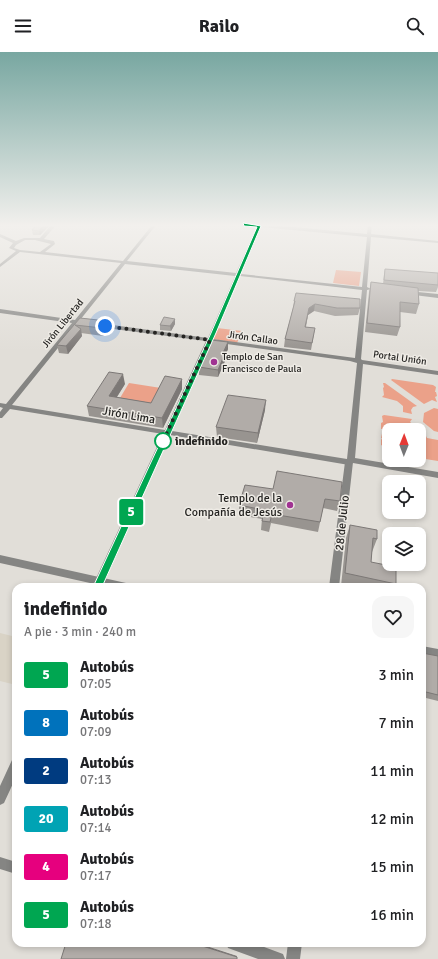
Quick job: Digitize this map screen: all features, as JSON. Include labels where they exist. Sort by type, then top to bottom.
[{"type":"street","name":"Jirón Libertad","points":[[0,416],[75,322],[122,266]]},
{"type":"street","points":[[159,266],[371,289]]},
{"type":"street","points":[[99,583],[210,340],[241,266]]},
{"type":"street","name":"28 de Julio","points":[[335,583],[350,461],[360,362],[358,358],[366,266]]},
{"type":"street","points":[[401,292],[438,296]]},
{"type":"street","name":"Jirón Callao","points":[[0,311],[351,359],[360,362]]},
{"type":"street","name":"Portal Unión","points":[[360,362],[438,373]]},
{"type":"street","name":"Jirón Lima","points":[[0,405],[167,433],[438,475]]},
{"type":"street","points":[[0,559],[95,583]]},
{"type":"street","points":[[426,651],[438,654]]},
{"type":"street","points":[[0,799],[12,773]]},
{"type":"street","points":[[0,863],[12,867]]},
{"type":"street","points":[[244,947],[278,959]]},
{"type":"street","points":[[293,959],[294,947]]},
{"type":"shaded area","points":[[336,270],[361,272],[359,286],[333,283]]},
{"type":"shaded area","points":[[217,328],[242,331],[237,343],[212,339]]},
{"type":"shaded area","points":[[391,380],[433,385],[436,387],[435,392],[437,396],[435,397],[437,402],[432,400],[424,404]]},
{"type":"shaded area","points":[[129,383],[161,388],[150,408],[117,403]]},
{"type":"shaded area","points":[[383,383],[417,406],[413,407],[411,410],[412,414],[403,412],[403,406],[397,401],[382,397],[384,395]]},
{"type":"shaded area","points":[[434,408],[438,409],[438,432],[434,431],[423,422],[424,413]]},
{"type":"shaded area","points":[[382,416],[412,419],[410,422],[411,423],[382,423],[381,429],[381,423],[383,422]]},
{"type":"shaded area","points":[[426,436],[427,438],[438,440],[438,461],[426,459]]},
{"type":"shaded area","points":[[0,633],[12,636],[12,684],[0,681]]},
{"type":"building","points":[[385,269],[438,273],[438,285],[384,280]]},
{"type":"building","points":[[371,282],[418,288],[419,304],[400,302],[400,327],[367,323]]},
{"type":"building","points":[[296,293],[360,299],[360,308],[337,308],[315,304],[309,308],[305,327],[315,328],[312,343],[285,339]]},
{"type":"building","points":[[164,317],[175,319],[170,326],[160,325]]},
{"type":"building","points":[[80,318],[107,321],[102,328],[75,325],[81,329],[66,346],[57,345]]},
{"type":"building","name":"Templo de San Francisco de Paula","points":[[211,340],[228,342],[218,370],[199,367]]},
{"type":"building","points":[[109,372],[123,374],[109,396],[151,403],[165,376],[182,379],[162,418],[87,406]]},
{"type":"building","points":[[228,395],[266,400],[258,433],[216,427]]},
{"type":"building","name":"Templo de la Compañía de Jesús","points":[[277,471],[342,482],[340,501],[325,499],[320,522],[272,514],[270,522],[262,521],[264,510],[239,505],[245,485],[273,489]]},
{"type":"building","points":[[350,525],[377,530],[377,539],[373,538],[371,562],[382,564],[382,571],[396,571],[396,583],[345,573]]},
{"type":"building","points":[[426,654],[438,656],[438,695],[426,692]]},
{"type":"building","points":[[65,947],[206,947],[237,957],[237,959],[61,959]]},
{"type":"bus line","name":"5","points":[[99,583],[213,333],[242,266]]},
{"type":"place","name":"Templo de San Francisco de Paula","points":[[214,362]]},
{"type":"place","name":"indefinido","points":[[163,441]]},
{"type":"place","name":"Templo de la Compañía de Jesús","points":[[290,505]]},
{"type":"route","points":[[105,326],[210,340],[163,441]]}]
